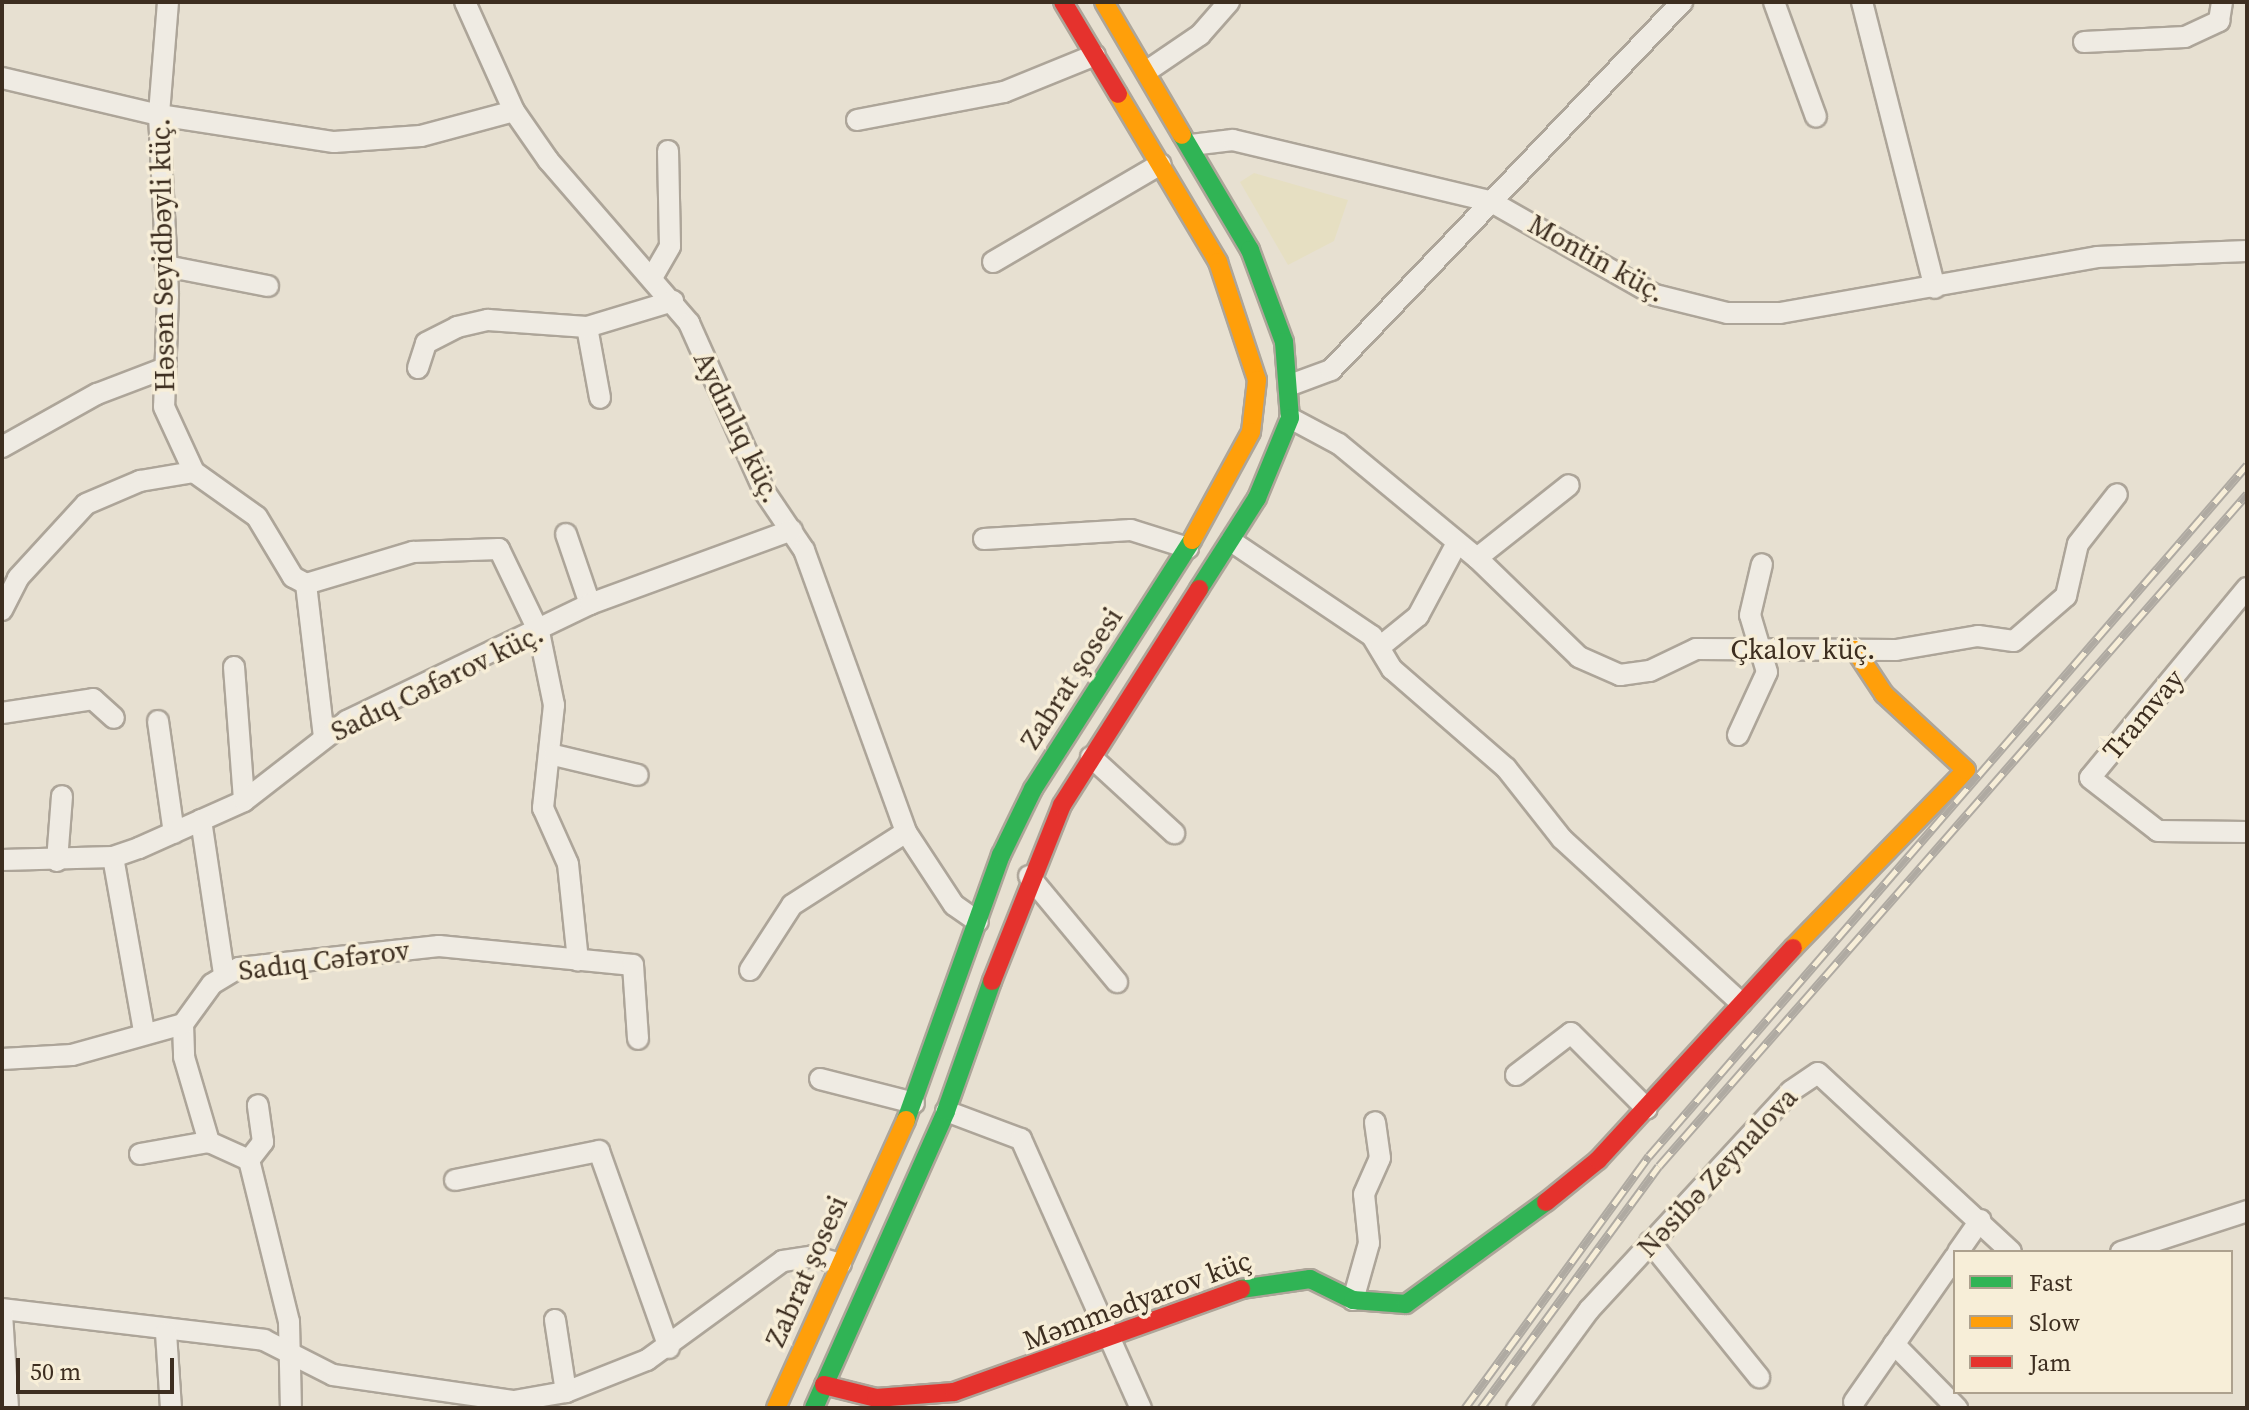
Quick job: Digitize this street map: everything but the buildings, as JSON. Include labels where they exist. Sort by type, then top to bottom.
[{"type":"main road","name":"Zabrat şosesi","points":[[776,1408],[914,1103],[978,922],[1033,789],[1188,548],[1243,455],[1257,380],[1218,262],[1063,2]]},
{"type":"main road","points":[[814,1408],[946,1111],[1029,876],[1091,757],[1231,541],[1271,471],[1290,418],[1293,384],[1250,250],[1191,145],[1104,2]]},
{"type":"main road","name":"Məmmədyarov küç","points":[[824,1385],[876,1398],[954,1392],[1110,1340],[1259,1282],[1310,1279],[1353,1300],[1406,1304],[1496,1242],[1569,1185],[1647,1109],[1741,1003],[1966,770],[1884,694],[1855,650]]},
{"type":"main road","points":[[841,1264],[871,1279]]},
{"type":"street","name":"Həsən Seyidbəyli küç.","points":[[168,2],[159,115],[166,266],[160,370],[174,435],[194,472],[257,517],[293,577],[306,584]]},
{"type":"street","name":"Aydınlıq küç.","points":[[465,2],[514,111],[673,301],[764,491],[792,530],[906,832],[954,905],[978,922]]},
{"type":"street","points":[[1147,71],[1200,35],[1229,2]]},
{"type":"street","points":[[1293,384],[1331,370],[1682,2]]},
{"type":"street","points":[[1774,2],[1816,117]]},
{"type":"street","points":[[1862,2],[1935,288]]},
{"type":"street","points":[[2084,42],[2185,37],[2219,21],[2222,2]]},
{"type":"street","points":[[857,120],[1004,92],[1095,55]]},
{"type":"street","points":[[2,78],[159,115],[297,139],[360,142],[421,136],[514,111]]},
{"type":"street","name":"Montin küç.","points":[[1191,145],[1233,140],[1490,201],[1655,295],[1693,308],[1780,313],[2097,257],[2247,251]]},
{"type":"street","points":[[653,276],[670,246],[668,151]]},
{"type":"street","points":[[993,262],[1161,164]]},
{"type":"street","points":[[166,266],[268,286]]},
{"type":"street","points":[[418,368],[426,343],[457,327],[488,320],[587,327],[673,301]]},
{"type":"street","points":[[587,327],[600,398]]},
{"type":"street","points":[[2,447],[97,394],[160,370]]},
{"type":"street","name":"Çkalov küç.","points":[[1290,418],[1339,444],[1477,558],[1579,657],[1602,670],[1637,674],[1696,649],[1855,650],[1956,637],[2014,641],[2032,632],[2066,596],[2078,544],[2117,494]]},
{"type":"street","points":[[2,610],[18,578],[86,504],[140,481],[194,472]]},
{"type":"street","points":[[1477,558],[1569,485]]},
{"type":"street","name":"Sadıq Cəfərov küç.","points":[[2,860],[57,861],[113,857],[174,833],[244,801],[324,737],[590,604],[792,530]]},
{"type":"street","points":[[984,539],[1131,530],[1188,548]]},
{"type":"street","points":[[566,534],[590,604]]},
{"type":"street","points":[[1231,541],[1381,646],[1404,681],[1521,783],[1562,839],[1741,1003]]},
{"type":"street","points":[[1381,646],[1418,616],[1457,543]]},
{"type":"street","points":[[324,737],[306,584],[413,552],[488,547],[514,570],[539,632],[554,705],[554,755],[543,808],[568,864],[578,960]]},
{"type":"street","points":[[1738,735],[1761,698],[1763,649],[1750,615],[1762,564]]},
{"type":"street","name":"Tramvay","points":[[2247,588],[2090,778],[2158,831],[2247,832]]},
{"type":"street","points":[[234,667],[244,801]]},
{"type":"street","points":[[2,713],[93,699],[114,718]]},
{"type":"street","points":[[158,721],[174,833]]},
{"type":"street","points":[[554,755],[638,775]]},
{"type":"street","points":[[1091,757],[1174,833]]},
{"type":"street","points":[[57,861],[62,796]]},
{"type":"street","points":[[201,820],[224,973]]},
{"type":"street","points":[[750,970],[792,905],[906,832]]},
{"type":"street","points":[[113,857],[144,1031]]},
{"type":"street","points":[[1029,876],[1117,982]]},
{"type":"street","name":"Sadıq Cəfərov","points":[[183,1024],[224,973],[439,946],[633,965],[638,1039]]},
{"type":"street","points":[[2,1059],[72,1055],[144,1031],[183,1024],[184,1057],[209,1142]]},
{"type":"street","points":[[1516,1075],[1571,1033],[1647,1109]]},
{"type":"street","name":"Nəsibə Zeynalova","points":[[1517,1408],[1563,1341],[1650,1242],[1791,1091],[1818,1073],[2009,1250]]},
{"type":"street","points":[[820,1079],[914,1103]]},
{"type":"street","points":[[249,1160],[263,1142],[258,1105]]},
{"type":"street","points":[[946,1111],[1021,1139],[1141,1408]]},
{"type":"street","points":[[1353,1300],[1369,1243],[1364,1194],[1380,1158],[1375,1122]]},
{"type":"street","points":[[140,1154],[209,1142],[249,1160]]},
{"type":"street","points":[[455,1180],[599,1151],[669,1348]]},
{"type":"street","points":[[249,1160],[291,1350],[291,1408]]},
{"type":"street","points":[[2127,1250],[2247,1211]]},
{"type":"street","points":[[1960,1250],[1980,1220]]},
{"type":"street","points":[[1650,1242],[1759,1377]]},
{"type":"street","points":[[8,1408],[2,1311],[166,1333],[264,1340],[291,1350],[333,1375],[486,1405],[566,1392],[669,1348],[783,1261],[813,1256],[841,1264]]},
{"type":"street","points":[[1854,1402],[1953,1260]]},
{"type":"street","points":[[555,1320],[566,1392]]},
{"type":"street","points":[[166,1333],[171,1408]]},
{"type":"street","points":[[1894,1344],[1957,1408]]},
{"type":"shaded area","points":[[1254,173],[1348,200],[1334,241],[1288,265],[1240,182]]},
{"type":"railway","points":[[1465,1408],[1649,1156],[2247,465]]},
{"type":"railway","points":[[1481,1408],[1659,1166],[2247,494]]},
{"type":"traffic: fast","points":[[1182,135],[1250,250],[1284,342],[1290,418],[1257,498],[1199,589]]},
{"type":"traffic: fast","points":[[906,1120],[1001,855],[1033,789],[1192,540]]},
{"type":"traffic: fast","points":[[814,1408],[946,1111],[992,981]]},
{"type":"traffic: fast","points":[[1241,1289],[1310,1279],[1353,1300],[1406,1304],[1546,1202]]},
{"type":"traffic: slow","points":[[1104,2],[1182,135]]},
{"type":"traffic: slow","points":[[1118,94],[1218,262],[1257,380],[1251,432],[1192,540]]},
{"type":"traffic: slow","points":[[1793,948],[1966,770],[1884,694],[1855,650]]},
{"type":"traffic: slow","points":[[776,1408],[906,1120]]},
{"type":"traffic: jam","points":[[1063,2],[1118,94]]},
{"type":"traffic: jam","points":[[992,981],[1062,805],[1199,589]]},
{"type":"traffic: jam","points":[[1546,1202],[1598,1160],[1793,948]]},
{"type":"traffic: jam","points":[[824,1385],[876,1398],[954,1392],[1241,1289]]}]
